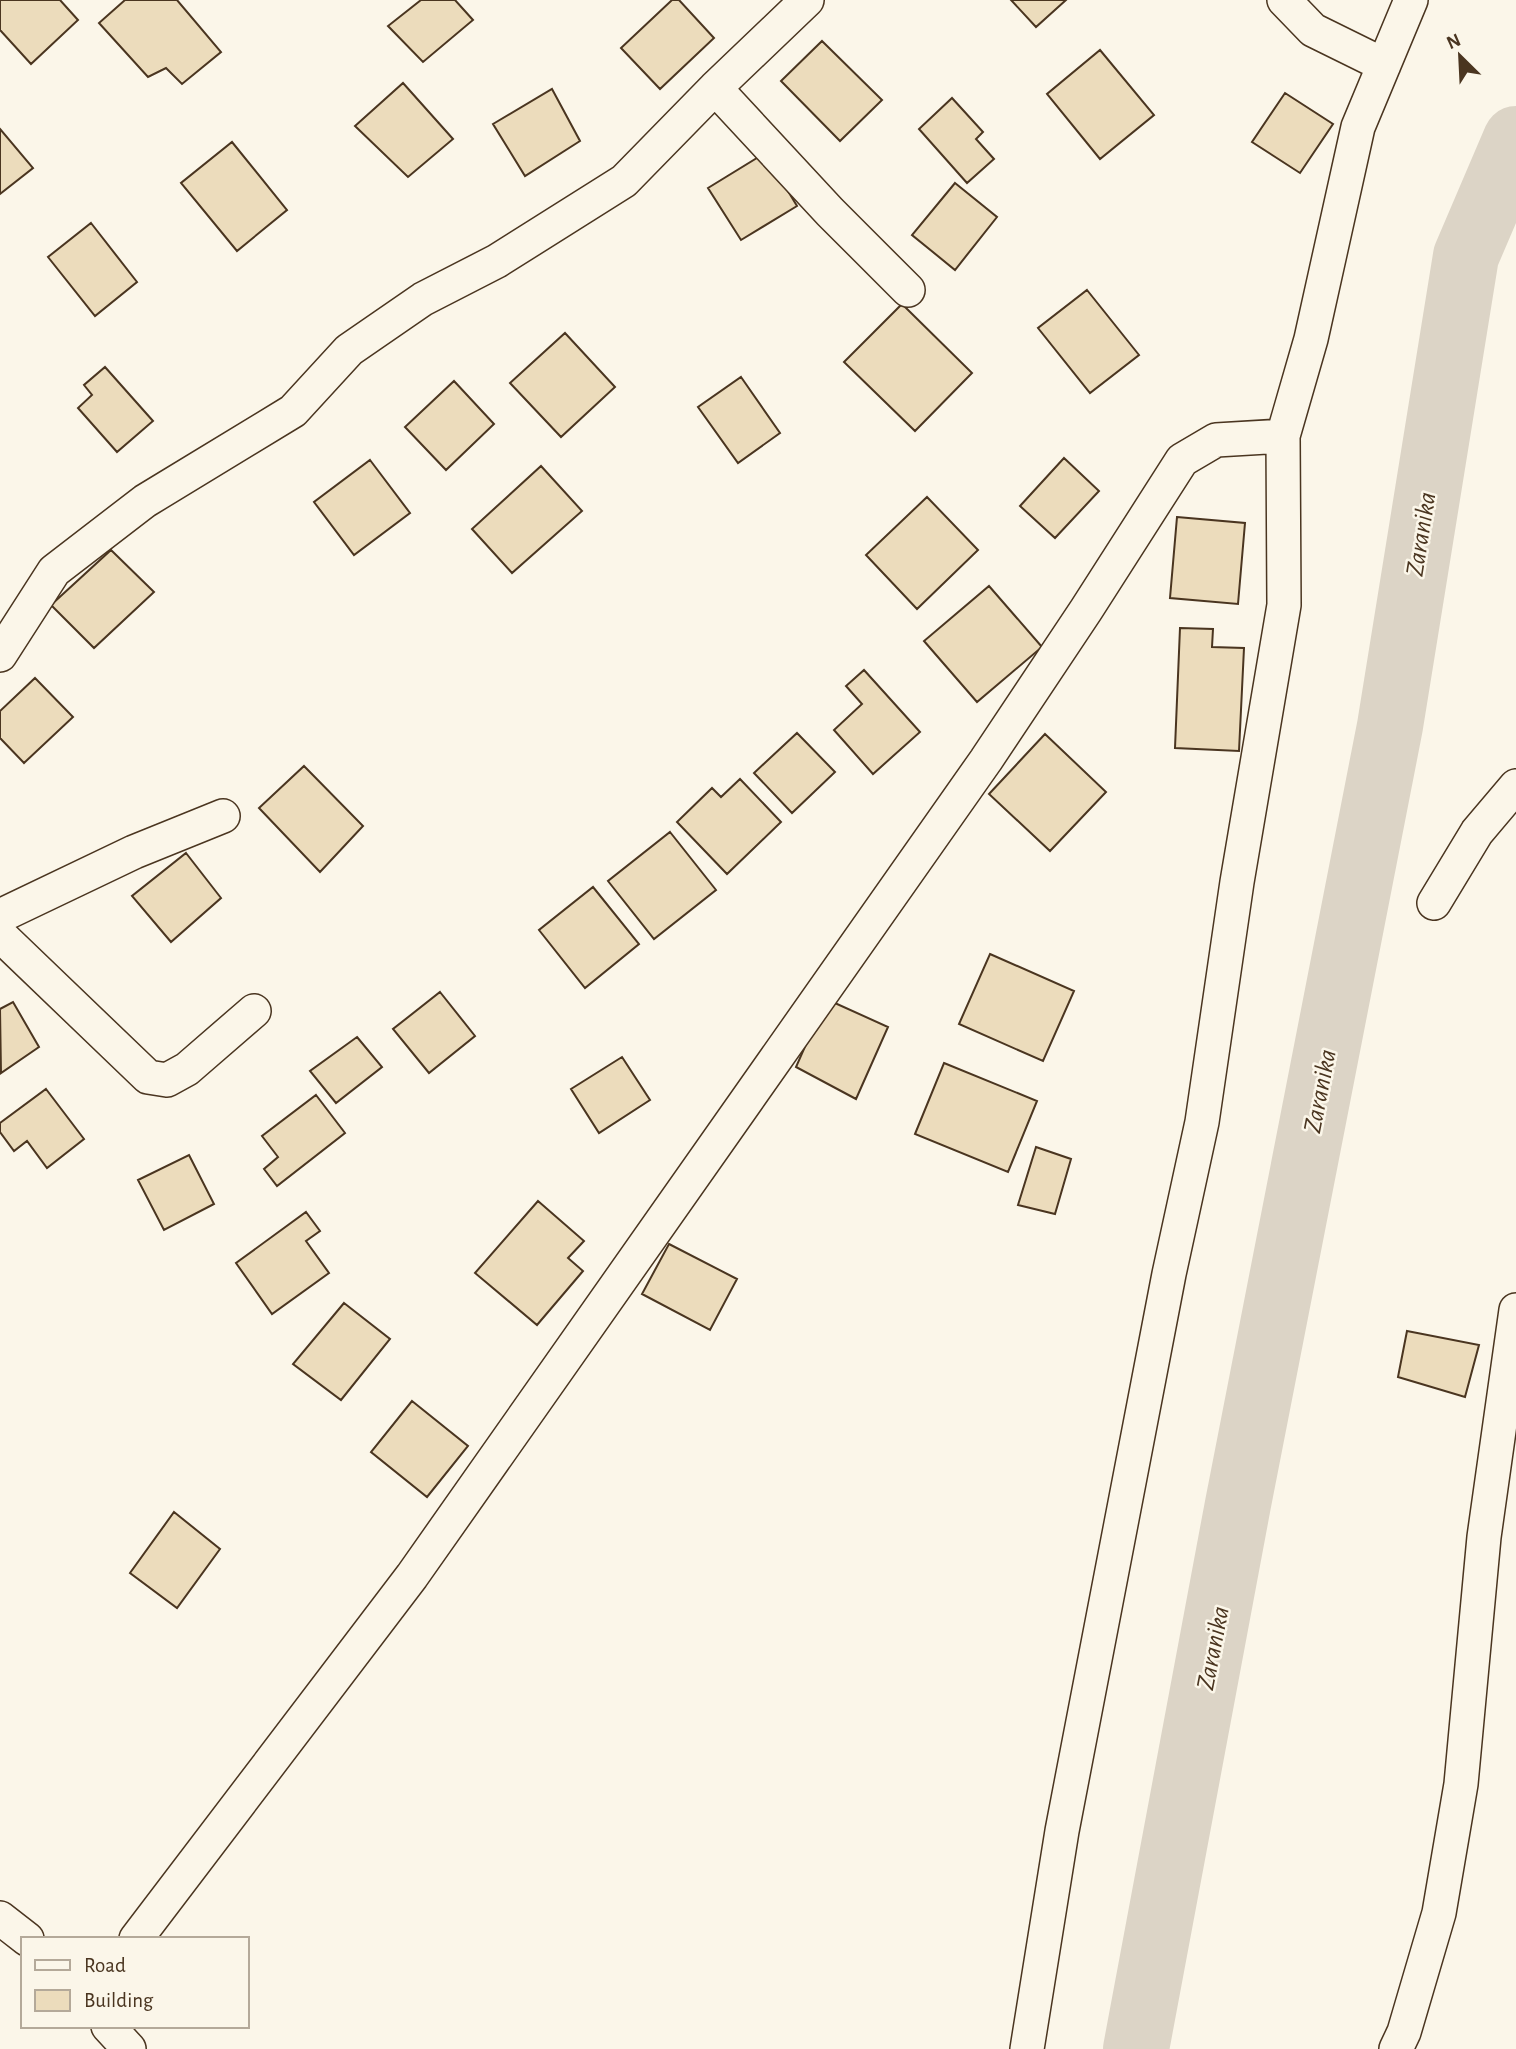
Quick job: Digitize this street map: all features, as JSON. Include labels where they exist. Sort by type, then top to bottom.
[{"type":"street","points":[[0,655],[54,571],[145,501],[293,411],[349,350],[360,342],[424,299],[497,261],[624,181],[715,88],[807,0]]},
{"type":"street","points":[[1284,0],[1312,30],[1384,65]]},
{"type":"street","points":[[1027,2049],[1062,1831],[1169,1274],[1202,1122],[1237,882],[1284,605],[1283,436],[1311,339],[1358,127],[1410,0]]},
{"type":"street","points":[[715,88],[830,212],[908,290]]},
{"type":"street","points":[[138,1937],[428,1554],[986,760],[1182,460],[1216,440],[1283,436]]},
{"type":"street","points":[[1434,903],[1477,832],[1516,786]]},
{"type":"street","points":[[0,916],[134,852],[223,816]]},
{"type":"street","points":[[0,936],[148,1077],[167,1080],[187,1069],[254,1011]]},
{"type":"street","points":[[1396,2049],[1404,2032],[1439,1913],[1461,1784],[1484,1538],[1516,1310]]},
{"type":"street","points":[[0,1918],[24,1937]]},
{"type":"street","points":[[110,2028],[129,2049]]},
{"type":"building","points":[[0,0],[60,0],[78,20],[31,64],[0,30]]},
{"type":"building","points":[[125,0],[177,0],[221,52],[182,84],[166,68],[148,77],[99,23]]},
{"type":"building","points":[[421,0],[455,0],[473,20],[423,62],[388,26]]},
{"type":"building","points":[[672,0],[679,0],[714,38],[660,89],[621,48]]},
{"type":"building","points":[[1011,0],[1066,0],[1036,27]]},
{"type":"building","points":[[822,41],[882,100],[840,141],[781,81]]},
{"type":"building","points":[[1100,50],[1154,115],[1100,159],[1047,94]]},
{"type":"building","points":[[403,83],[453,139],[408,177],[355,126]]},
{"type":"building","points":[[552,89],[580,141],[525,176],[493,124]]},
{"type":"building","points":[[1285,93],[1333,124],[1300,173],[1252,142]]},
{"type":"building","points":[[952,98],[983,132],[976,139],[994,159],[967,183],[919,129]]},
{"type":"building","points":[[0,129],[33,168],[0,194]]},
{"type":"building","points":[[232,142],[287,210],[237,251],[181,183]]},
{"type":"building","points":[[765,153],[797,206],[741,240],[708,188]]},
{"type":"building","points":[[955,183],[997,217],[955,270],[912,235]]},
{"type":"building","points":[[91,223],[137,282],[95,316],[48,257]]},
{"type":"building","points":[[1087,290],[1139,355],[1090,393],[1038,328]]},
{"type":"building","points":[[902,304],[972,373],[915,431],[844,362]]},
{"type":"building","points":[[565,333],[615,387],[561,437],[510,383]]},
{"type":"building","points":[[105,367],[153,421],[117,452],[78,408],[92,395],[84,385]]},
{"type":"building","points":[[741,377],[780,433],[738,463],[698,407]]},
{"type":"building","points":[[454,381],[494,424],[446,470],[405,427]]},
{"type":"building","points":[[1064,458],[1099,491],[1055,538],[1020,506]]},
{"type":"building","points":[[370,460],[410,513],[354,555],[314,502]]},
{"type":"building","points":[[541,466],[582,511],[512,573],[472,529]]},
{"type":"building","points":[[927,497],[978,550],[917,609],[866,555]]},
{"type":"building","points":[[1177,517],[1245,523],[1238,604],[1170,598]]},
{"type":"building","points":[[111,550],[154,592],[94,648],[51,605]]},
{"type":"building","points":[[989,586],[1042,647],[977,702],[924,641]]},
{"type":"building","points":[[1180,628],[1213,629],[1212,647],[1244,648],[1239,751],[1175,748]]},
{"type":"building","points":[[864,670],[920,732],[873,774],[834,730],[862,704],[846,686]]},
{"type":"building","points":[[35,678],[73,717],[24,763],[0,738],[0,711]]},
{"type":"building","points":[[797,733],[835,772],[792,813],[754,773]]},
{"type":"building","points":[[1045,734],[1106,792],[1050,851],[989,794]]},
{"type":"building","points":[[304,766],[363,826],[320,872],[259,808]]},
{"type":"building","points":[[740,779],[781,822],[727,874],[677,822],[712,788],[721,797]]},
{"type":"building","points":[[670,832],[716,890],[654,939],[608,881]]},
{"type":"building","points":[[186,853],[221,898],[171,942],[132,896]]},
{"type":"building","points":[[593,887],[639,944],[585,988],[539,930]]},
{"type":"building","points":[[990,954],[1074,991],[1043,1061],[959,1024]]},
{"type":"building","points":[[440,992],[475,1036],[429,1073],[393,1029]]},
{"type":"building","points":[[826,999],[888,1027],[856,1099],[796,1067]]},
{"type":"building","points":[[13,1002],[39,1047],[1,1073],[0,1009]]},
{"type":"building","points":[[357,1037],[382,1067],[336,1103],[310,1071]]},
{"type":"building","points":[[622,1057],[650,1100],[599,1133],[571,1089]]},
{"type":"building","points":[[944,1063],[1037,1101],[1008,1172],[915,1134]]},
{"type":"building","points":[[46,1089],[84,1139],[47,1168],[27,1141],[14,1151],[0,1132],[0,1123]]},
{"type":"building","points":[[316,1095],[345,1133],[277,1186],[264,1169],[278,1157],[262,1136]]},
{"type":"building","points":[[1036,1147],[1071,1159],[1055,1214],[1018,1205]]},
{"type":"building","points":[[189,1155],[214,1204],[164,1230],[138,1180]]},
{"type":"building","points":[[538,1201],[584,1241],[568,1258],[583,1271],[537,1325],[475,1273]]},
{"type":"building","points":[[306,1212],[320,1231],[306,1241],[329,1273],[272,1314],[236,1263]]},
{"type":"building","points":[[669,1244],[737,1279],[710,1330],[642,1294]]},
{"type":"building","points":[[344,1303],[390,1339],[341,1400],[293,1364]]},
{"type":"building","points":[[1407,1331],[1479,1345],[1465,1397],[1398,1377]]},
{"type":"building","points":[[412,1401],[468,1446],[427,1497],[371,1452]]},
{"type":"building","points":[[174,1512],[220,1549],[177,1608],[130,1573]]},
{"type":"waterway","name":"Zaranika","points":[[1136,2049],[1238,1504],[1390,726],[1466,256],[1516,139]]}]
